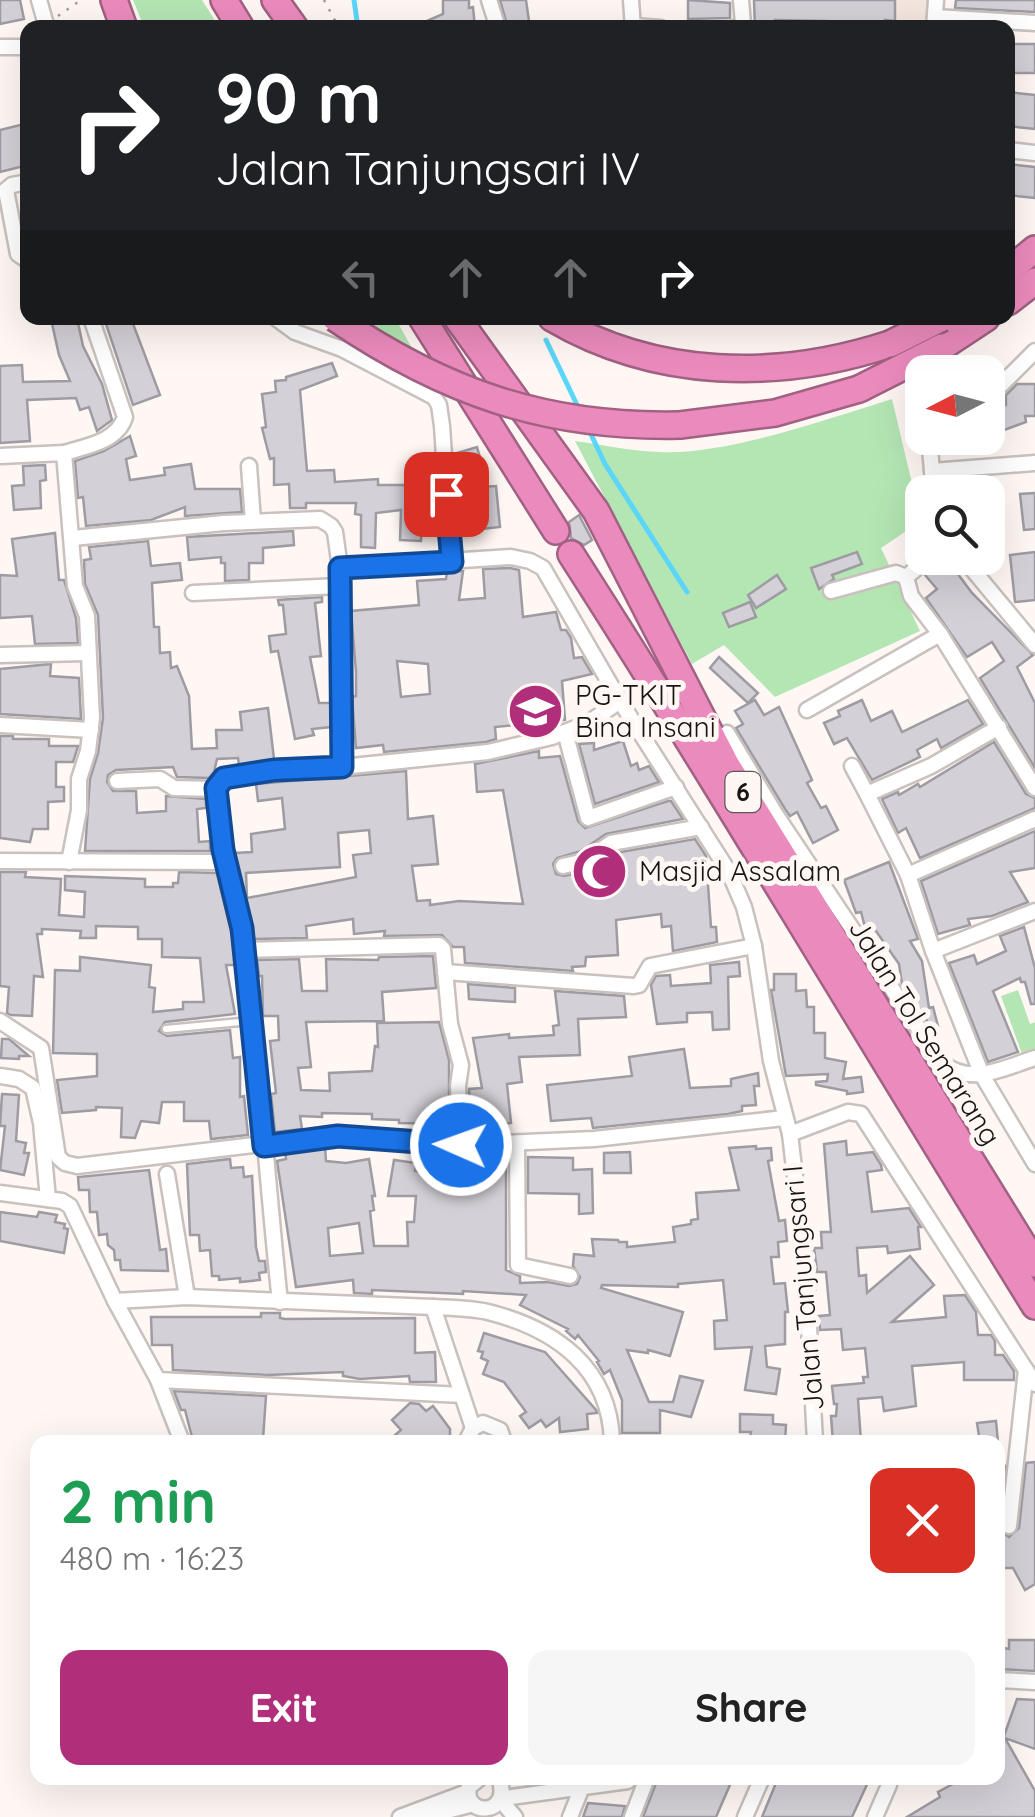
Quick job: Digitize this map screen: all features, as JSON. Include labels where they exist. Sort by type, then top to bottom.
[{"type":"highway","points":[[1015,266],[1035,249]]},
{"type":"highway","points":[[1015,297],[1035,281]]},
{"type":"highway","points":[[346,325],[415,367],[482,398],[578,420],[642,426],[776,413],[860,388],[942,348],[976,325]]},
{"type":"highway","points":[[426,325],[556,531]]},
{"type":"highway","name":"Jalan Tol Semarang","points":[[462,325],[596,511],[707,729],[760,822],[1035,1264]]},
{"type":"highway","points":[[568,325],[634,354],[725,370],[790,368],[858,354],[890,344],[928,325]]},
{"type":"highway","name":"Jalan Tol Semarang","points":[[571,554],[670,708],[1035,1306]]},
{"type":"street","points":[[20,184],[6,190],[20,255]]},
{"type":"street","points":[[0,456],[64,453],[113,435],[122,426],[125,417],[92,325]]},
{"type":"street","points":[[286,325],[342,349],[434,397],[442,426],[452,562]]},
{"type":"street","points":[[920,325],[922,355]]},
{"type":"street","points":[[1005,381],[1035,351]]},
{"type":"street","points":[[64,453],[76,586],[86,609],[92,730],[79,778],[69,862]]},
{"type":"street","points":[[931,455],[932,475]]},
{"type":"street","points":[[932,471],[1035,463]]},
{"type":"street","points":[[248,466],[253,521]]},
{"type":"street","points":[[72,538],[253,521],[326,521],[334,532],[340,568],[342,767]]},
{"type":"street","name":"Jalan Tanjungsari I","points":[[340,568],[511,557],[542,568],[737,890],[754,946],[771,1061],[790,1134],[806,1270],[815,1435]]},
{"type":"street","points":[[831,591],[896,572],[906,576],[911,596],[940,634],[1035,788]]},
{"type":"street","points":[[977,575],[1035,644]]},
{"type":"street","points":[[193,593],[340,586]]},
{"type":"street","points":[[807,710],[940,634]]},
{"type":"street","points":[[0,655],[88,652]]},
{"type":"street","points":[[280,1302],[244,950],[216,788],[224,778],[274,770],[488,752],[565,732],[588,723],[620,702]]},
{"type":"street","points":[[0,725],[92,730]]},
{"type":"street","points":[[870,792],[931,766],[999,727]]},
{"type":"street","points":[[565,732],[588,818],[676,787]]},
{"type":"street","points":[[727,733],[776,815],[941,1062],[957,1073],[982,1075],[1035,1058]]},
{"type":"street","points":[[852,766],[870,792],[908,875],[982,1075],[1035,1164]]},
{"type":"street","points":[[118,782],[160,780],[174,788],[216,788]]},
{"type":"street","points":[[908,875],[1035,819]]},
{"type":"street","points":[[563,866],[586,861],[610,843],[701,827]]},
{"type":"street","points":[[0,861],[226,862]]},
{"type":"street","points":[[933,950],[1035,911]]},
{"type":"street","points":[[244,950],[437,944],[443,949],[451,1027],[461,1065],[461,1145]]},
{"type":"street","points":[[445,972],[635,986],[648,967],[754,946]]},
{"type":"street","points":[[0,1021],[41,1048],[58,1157],[65,1164],[91,1165],[338,1136],[461,1145],[517,1143],[594,1139],[784,1118]]},
{"type":"street","points":[[0,1076],[19,1079],[33,1088],[41,1123],[48,1199]]},
{"type":"street","points":[[790,1134],[848,1112],[864,1117],[1035,1384]]},
{"type":"street","points":[[517,1143],[518,1265],[570,1276]]},
{"type":"street","points":[[167,1174],[187,1297]]},
{"type":"street","points":[[0,1193],[62,1201],[73,1210],[114,1301],[158,1380],[179,1435]]},
{"type":"street","points":[[114,1301],[187,1297],[303,1300],[487,1312],[532,1329],[583,1361],[604,1395],[611,1435]]},
{"type":"street","points":[[433,1306],[472,1428],[469,1435]]},
{"type":"street","points":[[1008,1526],[1026,1370]]},
{"type":"street","points":[[158,1380],[462,1395]]},
{"type":"street","points":[[472,1428],[484,1423],[495,1426],[500,1435]]},
{"type":"street","points":[[1005,1680],[1035,1682]]},
{"type":"street","points":[[499,1788],[597,1785]]},
{"type":"street","points":[[632,1817],[645,1785]]},
{"type":"street","points":[[745,1817],[759,1785]]},
{"type":"street","points":[[875,1817],[889,1785]]},
{"type":"street","points":[[474,1786],[484,1813],[498,1810],[499,1788]]},
{"type":"street","points":[[400,1817],[474,1786]]},
{"type":"street","points":[[422,1817],[474,1786]]},
{"type":"street","points":[[570,1817],[582,1787]]},
{"type":"street","points":[[499,1788],[515,1817]]},
{"type":"lane","points":[[166,1028],[252,1020]]},
{"type":"path","points":[[61,20],[58,15],[81,0]]},
{"type":"shaded area","points":[[785,0],[933,0],[932,20],[784,20]]},
{"type":"green space","points":[[133,0],[202,0],[215,20],[141,20]]},
{"type":"green space","points":[[367,325],[399,325],[416,355]]},
{"type":"green space","points":[[892,399],[910,475],[905,475],[905,532],[881,548],[920,631],[775,697],[724,645],[692,664],[575,441],[660,452],[715,448],[777,434]]},
{"type":"green space","points":[[1018,990],[1030,1024],[1035,1022],[1035,1049],[1022,1054],[1001,996]]},
{"type":"building","points":[[0,0],[20,0],[24,19],[0,24]]},
{"type":"building","points":[[443,0],[469,0],[474,20],[429,20],[443,14]]},
{"type":"building","points":[[500,0],[526,0],[529,20],[506,20]]},
{"type":"building","points":[[688,0],[730,3],[730,18],[688,19]]},
{"type":"building","points":[[754,0],[895,0],[895,20],[755,20]]},
{"type":"building","points":[[956,0],[1035,0],[1035,12],[955,8]]},
{"type":"building","points":[[1015,44],[1035,44],[1035,73],[1015,73]]},
{"type":"building","points":[[1015,93],[1035,95],[1035,129],[1015,127]]},
{"type":"building","points":[[20,125],[20,167],[0,172],[0,130]]},
{"type":"building","points":[[1015,165],[1035,167],[1035,198],[1015,196]]},
{"type":"building","points":[[52,325],[78,325],[112,420],[97,431],[89,407],[80,410],[76,398],[27,400],[30,441],[0,443],[0,366],[22,365],[23,382],[70,381]]},
{"type":"building","points":[[106,325],[134,325],[160,395],[133,405]]},
{"type":"building","points":[[332,363],[337,376],[300,390],[307,471],[334,470],[335,482],[378,479],[378,485],[414,485],[415,519],[422,519],[421,541],[400,540],[401,510],[376,513],[375,548],[361,547],[361,515],[355,514],[356,503],[306,503],[306,508],[290,508],[289,484],[274,485],[274,458],[270,459],[262,428],[266,427],[262,394],[276,392],[275,381]]},
{"type":"building","points":[[1017,384],[1035,384],[1035,416],[1025,416],[1026,422],[1005,430],[1006,395]]},
{"type":"building","points":[[130,436],[136,456],[126,459],[130,480],[165,475],[164,468],[191,464],[195,489],[240,489],[242,512],[185,516],[185,507],[151,520],[86,526],[83,497],[78,498],[75,461]]},
{"type":"building","points":[[477,447],[487,482],[458,490],[454,454]]},
{"type":"building","points":[[45,465],[46,480],[40,481],[41,508],[14,510],[12,486],[24,485],[23,466]]},
{"type":"building","points":[[496,486],[500,527],[481,529],[480,516],[485,515],[482,487]]},
{"type":"building","points":[[1035,493],[1035,529],[1024,530],[1020,494]]},
{"type":"building","points":[[579,515],[592,540],[584,545],[571,538],[569,522]]},
{"type":"building","points":[[293,531],[294,545],[263,548],[263,563],[249,563],[249,580],[225,581],[221,557],[189,560],[187,537]]},
{"type":"building","points":[[55,533],[59,580],[64,580],[76,618],[78,643],[35,644],[32,616],[0,618],[0,575],[17,576],[12,539]]},
{"type":"building","points":[[148,541],[151,566],[180,563],[182,580],[152,583],[154,627],[159,627],[160,653],[170,652],[171,668],[177,666],[189,696],[192,749],[217,748],[216,730],[242,730],[240,712],[268,708],[274,759],[239,765],[238,758],[217,759],[209,778],[177,777],[173,767],[116,770],[108,775],[107,782],[113,791],[136,791],[137,813],[166,811],[166,796],[206,799],[206,808],[197,809],[199,842],[210,841],[210,851],[85,851],[90,779],[103,718],[98,615],[85,584],[84,560],[91,559],[89,547]]},
{"type":"building","points":[[857,552],[862,564],[832,575],[834,579],[819,589],[811,568]]},
{"type":"building","points":[[1035,552],[1035,600],[1015,602],[1010,555]]},
{"type":"building","points":[[483,569],[519,570],[523,617],[556,612],[561,630],[566,630],[571,638],[574,658],[582,657],[592,674],[562,681],[565,720],[495,727],[496,739],[486,742],[384,752],[383,745],[356,748],[351,611],[419,605],[417,581],[446,579],[447,572],[463,571],[459,600],[485,598]],"holes":[[[397,661],[428,664],[430,694],[401,697]]]},
{"type":"building","points":[[777,575],[786,589],[756,608],[748,595]]},
{"type":"building","points":[[925,575],[959,575],[1033,655],[1017,667],[1035,703],[1035,768],[980,678],[1004,661],[992,642],[967,657],[926,598],[937,589]]},
{"type":"building","points":[[322,597],[322,602],[315,603],[321,656],[310,657],[319,703],[331,703],[331,727],[312,729],[314,735],[295,739],[278,651],[271,652],[269,636],[286,634],[283,605],[278,600]]},
{"type":"building","points":[[750,602],[756,617],[729,627],[723,613]]},
{"type":"building","points":[[719,657],[758,693],[748,703],[710,668]]},
{"type":"building","points":[[51,664],[50,676],[79,678],[81,719],[0,714],[0,669]]},
{"type":"building","points":[[755,700],[764,715],[779,707],[812,780],[807,783],[821,808],[826,806],[838,830],[813,843],[797,812],[790,816],[785,809],[736,728],[743,724],[735,711]]},
{"type":"building","points":[[862,700],[871,721],[892,711],[902,732],[968,700],[983,724],[941,748],[937,739],[917,750],[920,757],[872,780],[847,738],[834,744],[824,723],[840,716],[838,711]]},
{"type":"building","points":[[0,736],[49,739],[49,746],[78,746],[73,762],[56,762],[56,787],[64,787],[64,801],[48,802],[48,829],[33,829],[30,842],[0,838]]},
{"type":"building","points":[[623,741],[631,766],[637,763],[639,770],[649,766],[659,782],[595,804],[579,744],[594,743],[594,750]]},
{"type":"building","points":[[994,742],[1026,794],[1035,798],[1035,808],[920,858],[906,828],[898,833],[882,799],[918,784],[920,787]]},
{"type":"building","points":[[539,751],[539,758],[560,756],[578,821],[585,828],[671,801],[683,819],[606,834],[581,851],[557,858],[553,864],[556,874],[588,871],[615,853],[695,839],[706,856],[711,927],[716,927],[717,942],[673,951],[671,926],[662,927],[661,914],[616,920],[618,955],[586,957],[585,966],[572,967],[573,971],[465,963],[464,947],[453,947],[442,935],[384,936],[385,931],[354,934],[353,919],[306,926],[307,938],[254,939],[235,853],[252,852],[251,834],[285,829],[282,798],[258,801],[256,784],[406,771],[408,819],[433,816],[438,864],[412,866],[417,901],[430,900],[430,905],[459,901],[523,904],[503,790],[477,792],[475,764]],"holes":[[[369,830],[371,853],[353,855],[356,877],[247,898],[246,873],[340,867],[338,833]]]},
{"type":"building","points":[[1035,831],[1035,868],[1010,872],[1028,902],[992,916],[968,919],[970,925],[938,934],[921,881]]},
{"type":"building","points":[[889,862],[918,939],[910,941],[922,961],[929,1008],[933,1007],[938,1026],[931,1027],[906,984],[902,984],[899,964],[876,931],[866,931],[844,880]]},
{"type":"building","points":[[0,872],[61,879],[59,915],[84,917],[85,892],[65,890],[65,876],[145,879],[145,887],[173,887],[173,883],[178,883],[179,872],[217,873],[236,965],[226,965],[235,1014],[165,1022],[159,1031],[167,1036],[230,1030],[233,1058],[240,1057],[240,1097],[244,1096],[248,1135],[211,1139],[209,1121],[184,1121],[184,1102],[162,1102],[159,1123],[141,1121],[135,1138],[121,1137],[122,1108],[96,1107],[62,1113],[57,1080],[97,1076],[97,1054],[53,1053],[55,970],[80,971],[80,957],[151,965],[149,987],[155,988],[153,1012],[183,1009],[183,1002],[204,1002],[200,958],[162,957],[162,939],[138,939],[138,927],[96,926],[96,938],[80,938],[81,931],[42,929],[42,934],[37,934],[43,977],[34,976],[32,1016],[11,1015],[7,1013],[9,987],[0,986]]},
{"type":"building","points":[[1024,927],[1035,968],[1035,1004],[1031,1004],[1025,982],[1020,978],[993,991],[1018,1052],[988,1062],[949,963],[974,955],[977,964],[1006,951],[1000,936]]},
{"type":"building","points":[[433,956],[436,988],[382,992],[384,1021],[306,1022],[311,1067],[298,1068],[301,1090],[330,1091],[329,1073],[372,1071],[375,1046],[378,1047],[377,1023],[439,1022],[449,1060],[449,1124],[399,1123],[372,1119],[372,1114],[322,1113],[322,1117],[300,1116],[302,1129],[275,1132],[271,1094],[276,1093],[270,1041],[279,1040],[278,1016],[263,1016],[262,976],[257,960],[299,959],[302,991],[327,991],[326,959]]},
{"type":"building","points":[[739,962],[740,976],[728,977],[729,1029],[713,1030],[712,1012],[687,1013],[687,1022],[657,1024],[651,985],[656,976],[670,975],[671,986],[711,983],[710,965]]},
{"type":"building","points":[[774,974],[796,974],[796,991],[806,990],[807,1007],[814,1007],[814,1033],[825,1033],[825,1058],[846,1062],[843,1079],[861,1077],[863,1092],[847,1094],[816,1085],[827,1081],[828,1074],[786,1076],[771,990]]},
{"type":"building","points":[[468,984],[515,988],[515,1002],[469,999]]},
{"type":"building","points":[[555,991],[624,996],[626,1017],[578,1019],[580,1055],[519,1057],[522,1082],[507,1084],[511,1123],[471,1127],[469,1089],[482,1088],[473,1038],[554,1035],[553,1026],[559,1025]]},
{"type":"building","points":[[2,1039],[9,1039],[29,1056],[1,1058]]},
{"type":"building","points":[[684,1049],[690,1088],[731,1086],[731,1079],[758,1073],[759,1086],[754,1086],[756,1105],[742,1106],[742,1111],[728,1114],[593,1128],[591,1118],[551,1121],[547,1085],[632,1076],[629,1057]]},
{"type":"building","points":[[2,1094],[19,1095],[16,1141],[26,1143],[24,1153],[29,1153],[24,1175],[0,1170],[5,1126],[0,1126]]},
{"type":"building","points":[[846,1141],[847,1155],[873,1152],[882,1170],[867,1172],[872,1212],[909,1208],[921,1227],[920,1249],[888,1253],[887,1246],[857,1248],[859,1276],[866,1275],[867,1293],[910,1256],[934,1285],[892,1322],[946,1317],[944,1296],[965,1295],[976,1312],[978,1335],[991,1335],[995,1355],[1003,1355],[1014,1371],[1014,1380],[964,1380],[964,1362],[912,1366],[916,1406],[884,1411],[882,1397],[858,1399],[861,1435],[832,1435],[831,1416],[836,1416],[837,1404],[832,1386],[864,1383],[863,1377],[868,1377],[865,1348],[843,1350],[841,1329],[820,1330],[819,1316],[830,1315],[826,1272],[817,1272],[814,1248],[822,1248],[821,1232],[831,1232],[824,1144]]},
{"type":"building","points":[[325,1147],[326,1161],[369,1159],[375,1196],[374,1210],[370,1211],[374,1246],[408,1246],[407,1222],[414,1222],[416,1196],[388,1196],[394,1160],[416,1163],[415,1171],[440,1174],[442,1156],[486,1158],[485,1155],[501,1154],[506,1157],[506,1270],[520,1276],[520,1283],[569,1286],[577,1284],[580,1277],[573,1266],[574,1254],[594,1256],[592,1239],[627,1242],[627,1247],[675,1242],[673,1227],[698,1219],[696,1193],[739,1190],[729,1148],[771,1148],[772,1160],[768,1161],[779,1221],[785,1220],[787,1241],[778,1242],[779,1257],[771,1257],[774,1284],[785,1283],[785,1344],[765,1346],[767,1367],[780,1369],[776,1394],[745,1390],[752,1347],[715,1349],[714,1321],[727,1320],[723,1280],[678,1287],[602,1285],[601,1288],[683,1312],[670,1356],[627,1350],[649,1402],[673,1402],[680,1376],[703,1381],[691,1417],[660,1410],[660,1433],[622,1433],[622,1400],[610,1370],[604,1374],[599,1361],[578,1335],[575,1339],[568,1329],[520,1305],[526,1295],[463,1291],[354,1293],[353,1280],[296,1287],[277,1161],[286,1159],[285,1152]],"holes":[[[359,1223],[363,1253],[330,1256],[328,1228]]]},
{"type":"building","points":[[630,1152],[631,1173],[604,1173],[604,1153]]},
{"type":"building","points":[[528,1157],[573,1158],[573,1170],[592,1169],[593,1213],[579,1214],[579,1194],[528,1193]]},
{"type":"building","points":[[230,1159],[231,1168],[243,1167],[244,1177],[252,1176],[256,1247],[259,1261],[265,1261],[266,1272],[259,1273],[260,1280],[240,1282],[240,1278],[219,1280],[219,1276],[212,1276],[210,1250],[200,1251],[199,1235],[190,1235],[187,1164]]},
{"type":"building","points":[[149,1170],[160,1250],[166,1249],[168,1271],[121,1270],[120,1260],[115,1260],[114,1250],[108,1245],[107,1234],[99,1235],[97,1212],[90,1212],[89,1190],[79,1190],[78,1177]]},
{"type":"building","points":[[0,1212],[37,1217],[39,1212],[57,1215],[55,1222],[68,1229],[64,1253],[0,1241]]},
{"type":"building","points":[[261,1313],[280,1313],[280,1318],[285,1319],[415,1318],[415,1353],[435,1352],[436,1382],[410,1382],[409,1376],[360,1379],[343,1376],[343,1372],[267,1375],[173,1370],[172,1345],[152,1345],[151,1317],[261,1317]]},
{"type":"building","points":[[484,1333],[545,1352],[596,1410],[597,1413],[587,1414],[588,1429],[560,1432],[559,1418],[546,1427],[541,1420],[529,1428],[520,1416],[526,1412],[504,1382],[483,1374],[488,1361],[478,1351]]},
{"type":"building","points":[[174,1391],[266,1396],[263,1435],[191,1435],[185,1410],[181,1410]]},
{"type":"building","points":[[410,1403],[419,1404],[426,1411],[433,1406],[450,1429],[450,1435],[395,1435],[401,1430],[392,1420]]},
{"type":"building","points":[[740,1414],[773,1415],[773,1424],[786,1425],[785,1435],[740,1432]]},
{"type":"building","points":[[996,1421],[997,1435],[979,1435],[977,1423]]},
{"type":"building","points":[[1035,1462],[1035,1584],[1025,1590],[1013,1568],[1005,1568],[1005,1534],[1009,1537],[1019,1528],[1026,1463]]},
{"type":"building","points":[[1009,1640],[1035,1640],[1035,1671],[1005,1669],[1005,1648],[1009,1649]]},
{"type":"building","points":[[1017,1699],[1035,1700],[1035,1749],[1005,1738]]},
{"type":"building","points":[[1005,1738],[1035,1791],[1035,1817],[907,1817],[940,1797],[938,1792],[951,1785],[1005,1785]]},
{"type":"building","points":[[655,1785],[730,1785],[716,1817],[643,1817]]},
{"type":"building","points":[[775,1785],[867,1785],[852,1817],[762,1817]]},
{"type":"building","points":[[588,1803],[625,1806],[622,1817],[583,1817]]},
{"type":"waterway","points":[[354,0],[357,20]]},
{"type":"waterway","points":[[546,340],[579,409]]},
{"type":"waterway","points":[[588,428],[605,464],[687,592]]},
{"type":"place","name":"PG-TKIT Bina Insani","points":[[536,711]]},
{"type":"place","name":"Masjid Assalam","points":[[600,871]]},
{"type":"route","points":[[446,494],[452,562],[340,568],[342,767],[274,770],[224,778],[216,788],[223,850],[242,928],[264,1146],[338,1136],[461,1145]]}]
